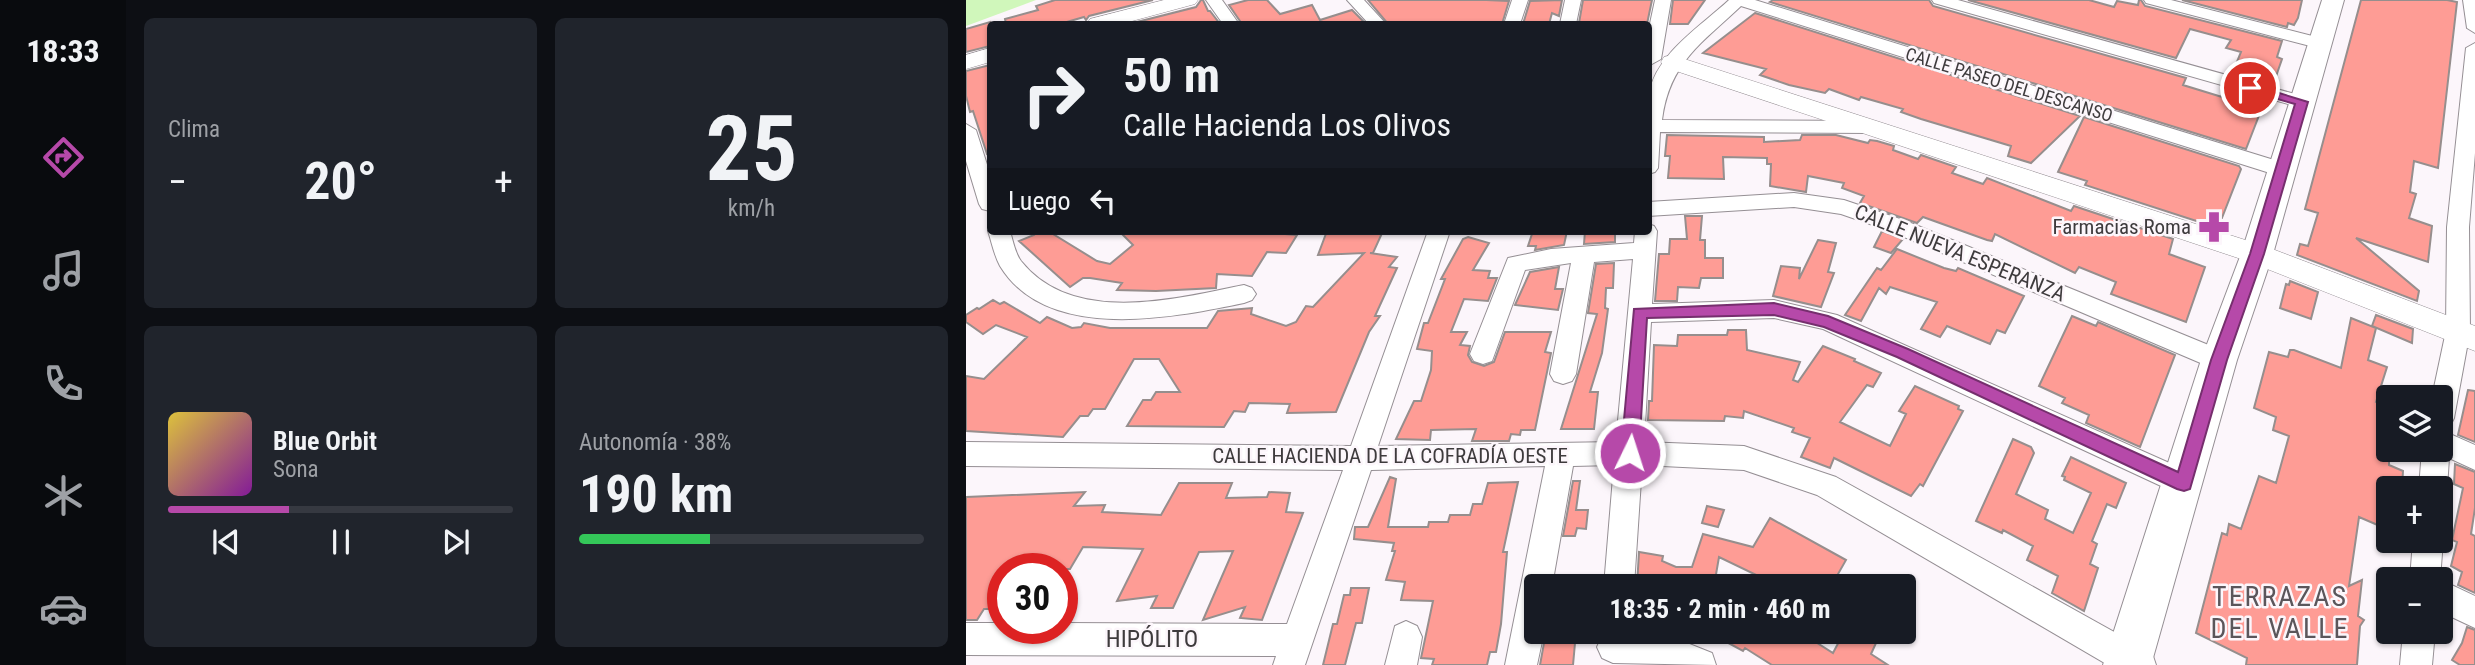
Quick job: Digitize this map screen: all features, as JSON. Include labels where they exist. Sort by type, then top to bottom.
[{"type":"main road","points":[[2132,663],[2219,360],[2257,254],[2280,169],[2333,0]]},
{"type":"street","points":[[1109,21],[1188,0]]},
{"type":"street","points":[[1214,0],[1229,21]]},
{"type":"street","points":[[1354,0],[1375,21]]},
{"type":"street","points":[[1513,21],[1520,0]]},
{"type":"street","points":[[1569,21],[1573,0]]},
{"type":"street","points":[[1653,97],[1663,0]]},
{"type":"street","points":[[1657,60],[1738,0]]},
{"type":"street","name":"CALLE PASEO DEL DESCANSO","points":[[1738,0],[2280,169]]},
{"type":"street","points":[[1940,0],[2302,102]]},
{"type":"street","points":[[2152,0],[2318,43]]},
{"type":"street","points":[[2471,0],[2475,28]]},
{"type":"street","points":[[2451,385],[2467,335],[2466,230],[2475,48]]},
{"type":"street","points":[[966,62],[987,56]]},
{"type":"street","points":[[1657,60],[1873,127],[2257,254],[2467,335]]},
{"type":"street","points":[[1652,126],[1873,127]]},
{"type":"street","points":[[966,130],[987,195]]},
{"type":"street","name":"CALLE NUEVA ESPERANZA","points":[[1652,209],[1794,200],[1844,207],[1898,226],[2219,360]]},
{"type":"street","points":[[1000,235],[1011,266],[1042,294],[1081,307],[1127,312],[1175,308],[1244,294]]},
{"type":"street","points":[[1293,652],[1438,235]]},
{"type":"street","points":[[1483,354],[1516,264],[1551,257],[1584,255],[1646,240],[1620,574]]},
{"type":"street","points":[[1563,374],[1584,255]]},
{"type":"street","points":[[1640,313],[1774,309],[1828,321],[2184,483]]},
{"type":"street","points":[[2453,447],[2475,458]]},
{"type":"street","name":"CALLE HACIENDA DE LA COFRADÍA OESTE","points":[[966,454],[1359,458],[1630,453],[1744,458],[1826,486],[2132,663]]},
{"type":"street","points":[[1540,574],[1561,455]]},
{"type":"street","points":[[2453,602],[2475,613]]},
{"type":"street","name":"HIPÓLITO","points":[[966,639],[1293,652]]},
{"type":"street","points":[[1521,665],[1525,644]]},
{"type":"street","points":[[2416,665],[2418,644]]},
{"type":"street","points":[[1613,648],[1687,659],[1700,665]]},
{"type":"green space","points":[[966,0],[1036,0],[966,26]]},
{"type":"building","points":[[1055,0],[1153,0],[1089,16],[1086,20],[1084,17],[1070,21],[1005,21],[1038,10],[1036,6]]},
{"type":"building","points":[[1203,0],[1208,11],[1218,21],[1141,21],[1196,7]]},
{"type":"building","points":[[1248,0],[1267,0],[1280,14],[1312,5],[1320,20],[1352,10],[1363,21],[1240,21],[1229,5]]},
{"type":"building","points":[[1368,0],[1509,1],[1503,21],[1386,21]]},
{"type":"building","points":[[1562,0],[1559,16],[1552,13],[1550,21],[1524,21],[1530,1]]},
{"type":"building","points":[[1583,0],[1652,0],[1648,21],[1579,21]]},
{"type":"building","points":[[1673,0],[1705,0],[1688,24],[1670,24]]},
{"type":"building","points":[[1929,0],[1933,6],[2186,78],[2183,85],[2222,97],[2225,89],[2265,100],[2246,149],[1770,2]]},
{"type":"building","points":[[1968,0],[2089,0],[2114,7],[2117,1],[2138,5],[2141,0],[2145,6],[2282,41],[2277,57],[2282,59],[2273,85],[2232,74],[2241,52],[2226,48],[2231,40],[2190,29],[2176,58]]},
{"type":"building","points":[[2182,0],[2302,0],[2298,18],[2294,25],[2288,23],[2287,27]]},
{"type":"building","points":[[2361,0],[2457,2],[2438,168],[2414,161],[2410,192],[2416,194],[2409,218],[2432,226],[2428,262],[2356,238],[2419,291],[2417,301],[2297,255],[2300,244],[2308,246],[2318,213],[2305,209]]},
{"type":"building","points":[[1755,13],[2080,116],[2031,163],[2008,156],[2011,146],[1921,119],[1901,112],[1903,109],[1861,97],[1859,100],[1829,89],[1825,93],[1789,85],[1760,75],[1766,69],[1703,53]]},
{"type":"building","points":[[987,23],[987,47],[966,52],[966,29]]},
{"type":"building","points":[[987,66],[987,154],[973,111],[970,112],[966,96],[966,71]]},
{"type":"building","points":[[2084,117],[2239,166],[2241,169],[2218,228],[2085,185],[2087,181],[2058,172]]},
{"type":"building","points":[[1667,135],[1764,137],[1764,142],[1800,140],[1802,135],[1836,135],[1868,143],[1870,140],[1877,141],[1894,146],[1893,150],[1918,159],[1921,155],[1956,167],[1952,173],[1983,184],[1987,178],[2071,211],[2074,206],[2173,239],[2169,254],[2205,267],[2186,322],[2111,294],[2116,282],[2079,267],[2075,273],[1995,234],[1992,241],[1987,240],[1923,217],[1917,223],[1860,203],[1864,196],[1842,188],[1844,183],[1808,176],[1806,192],[1770,186],[1771,164],[1767,164],[1767,158],[1723,157],[1724,179],[1668,178],[1670,156],[1665,156]]},
{"type":"building","points":[[1685,216],[1702,216],[1700,240],[1705,240],[1705,258],[1723,258],[1723,278],[1701,278],[1699,288],[1678,287],[1677,301],[1655,301],[1659,254],[1669,254],[1670,239],[1687,239]]},
{"type":"building","points":[[1882,231],[1903,239],[1891,253],[1874,247]]},
{"type":"building","points":[[1034,235],[1055,235],[1097,261],[1110,264],[1133,245],[1123,235],[1297,235],[1286,253],[1267,252],[1252,276],[1217,274],[1216,288],[1156,291],[1117,290],[1122,283],[1090,278],[1083,278],[1070,287],[1019,241]]},
{"type":"building","points":[[1326,235],[1381,235],[1373,253],[1370,253],[1397,257],[1389,267],[1397,268],[1375,316],[1380,316],[1369,332],[1336,412],[1287,413],[1290,404],[1249,403],[1245,412],[1234,411],[1224,427],[1127,426],[1143,400],[1151,400],[1156,392],[1180,392],[1159,359],[1134,359],[1105,409],[1093,409],[1088,416],[1080,416],[1063,437],[966,431],[966,376],[984,379],[1027,337],[996,325],[983,334],[966,322],[966,315],[993,300],[1000,304],[1004,302],[1040,323],[1047,317],[1072,328],[1081,327],[1084,323],[1110,328],[1207,328],[1218,311],[1252,308],[1251,314],[1286,326],[1296,322],[1306,306],[1313,307],[1364,253],[1318,255]]},
{"type":"building","points":[[1532,235],[1566,235],[1564,245],[1535,250],[1536,246],[1528,246]]},
{"type":"building","points":[[1585,235],[1615,235],[1615,242],[1584,244]]},
{"type":"building","points":[[1468,237],[1489,243],[1473,270],[1490,271],[1488,278],[1497,278],[1488,301],[1464,299],[1451,332],[1467,332],[1460,345],[1470,346],[1468,355],[1472,362],[1484,366],[1494,362],[1505,332],[1551,332],[1545,352],[1551,353],[1535,430],[1521,430],[1520,435],[1511,434],[1509,441],[1472,441],[1476,429],[1431,430],[1430,440],[1396,439],[1414,401],[1421,401],[1431,370],[1432,351],[1417,349],[1424,323],[1428,323],[1445,279],[1441,279],[1463,239]]},
{"type":"building","points":[[1818,240],[1836,243],[1828,272],[1834,273],[1821,307],[1773,296],[1781,266],[1800,268],[1799,279]]},
{"type":"building","points":[[1897,249],[1944,268],[1956,271],[1958,268],[2024,296],[2005,333],[1997,330],[1990,344],[1947,326],[1940,337],[1921,329],[1937,302],[1890,287],[1886,294],[1879,288],[1861,321],[1845,315],[1877,268],[1881,270]]},
{"type":"building","points":[[1614,263],[1613,288],[1606,288],[1605,308],[1608,309],[1602,353],[1590,392],[1598,392],[1594,429],[1561,429],[1597,314],[1588,313],[1596,264]]},
{"type":"building","points":[[1559,267],[1555,289],[1563,289],[1558,310],[1515,305],[1530,272]]},
{"type":"building","points":[[2290,281],[2318,292],[2311,319],[2280,308],[2286,284],[2289,285]]},
{"type":"building","points":[[2376,315],[2413,329],[2412,343],[2372,326]]},
{"type":"building","points":[[2072,316],[2096,326],[2098,322],[2175,355],[2140,447],[2086,423],[2089,415],[2062,403],[2065,398],[2039,386]]},
{"type":"building","points":[[2351,318],[2376,328],[2368,360],[2387,367],[2381,385],[2376,385],[2376,462],[2389,462],[2389,465],[2403,471],[2403,476],[2376,476],[2376,524],[2359,517],[2349,586],[2362,580],[2358,616],[2364,620],[2360,626],[2357,665],[2246,665],[2247,658],[2196,633],[2222,533],[2227,535],[2229,524],[2241,529],[2259,476],[2276,483],[2289,436],[2273,430],[2276,417],[2254,408],[2269,352],[2288,357],[2290,350],[2294,350],[2341,368]]},
{"type":"building","points":[[1728,330],[1746,330],[1747,350],[1800,362],[1793,380],[1798,382],[1823,346],[1881,373],[1873,387],[1867,385],[1840,422],[1890,446],[1906,414],[1899,411],[1915,386],[1959,406],[1958,409],[1963,411],[1923,486],[1920,484],[1911,496],[1834,458],[1830,468],[1801,457],[1810,438],[1792,432],[1794,428],[1744,411],[1743,418],[1725,416],[1724,421],[1648,420],[1649,401],[1652,401],[1654,345],[1677,346],[1678,335],[1727,335]]},
{"type":"building","points":[[2468,390],[2475,391],[2475,442],[2458,435]]},
{"type":"building","points":[[2013,439],[2031,447],[2034,453],[2016,494],[2048,510],[2045,519],[2073,533],[2091,493],[2064,480],[2065,477],[2062,476],[2071,457],[2126,483],[2116,508],[2107,504],[2092,541],[2097,544],[2090,564],[2098,568],[2084,611],[2052,593],[2058,576],[2027,560],[2033,546],[2003,530],[2002,533],[1976,521]]},
{"type":"building","points":[[2455,464],[2475,472],[2475,508],[2471,534],[2475,536],[2475,593],[2458,585],[2462,572],[2451,566],[2457,542],[2453,540],[2453,535],[2463,488],[2454,484]]},
{"type":"building","points":[[1390,477],[1396,479],[1388,527],[1428,527],[1429,522],[1448,522],[1450,515],[1470,515],[1473,504],[1482,504],[1488,483],[1518,482],[1503,552],[1507,552],[1501,624],[1496,652],[1490,652],[1487,665],[1432,665],[1434,659],[1421,658],[1433,601],[1401,600],[1405,582],[1386,580],[1395,551],[1392,551],[1394,543],[1354,539],[1355,527],[1368,527]]},
{"type":"building","points":[[1573,481],[1580,481],[1576,510],[1588,510],[1586,529],[1577,528],[1575,536],[1563,536]]},
{"type":"building","points":[[1179,483],[1232,483],[1226,498],[1267,497],[1269,492],[1290,493],[1286,512],[1303,513],[1262,620],[1240,618],[1245,607],[1203,620],[1233,551],[1199,552],[1173,608],[1151,608],[1157,596],[1117,601],[1143,549],[1083,547],[1078,555],[1078,553],[987,553],[987,609],[984,609],[977,620],[966,620],[966,497],[1085,492],[1074,506],[1105,505],[1102,512],[1161,515]]},
{"type":"building","points":[[1707,506],[1724,510],[1718,527],[1702,523]]},
{"type":"building","points":[[1770,518],[1846,560],[1838,574],[1754,574],[1719,557],[1716,574],[1638,574],[1639,552],[1663,556],[1662,561],[1676,567],[1692,567],[1703,534],[1753,547]]},
{"type":"building","points":[[1351,588],[1369,588],[1362,623],[1356,623],[1345,665],[1323,665],[1333,624],[1337,624],[1344,595],[1350,595]]},
{"type":"building","points":[[2467,627],[2475,630],[2475,665],[2460,665],[2452,660]]},
{"type":"building","points":[[1544,644],[1575,644],[1573,665],[1540,665]]},
{"type":"building","points":[[1730,644],[1819,644],[1833,653],[1838,644],[1876,644],[1871,654],[1888,665],[1772,665],[1745,648],[1743,651]]},
{"type":"place","name":"Farmacias Roma","points":[[2214,227]]},
{"type":"district","name":"TERRAZAS DEL VALLE","points":[[2280,612]]},
{"type":"route","points":[[1630,453],[1640,313],[1774,309],[1828,321],[2184,483],[2219,360],[2257,254],[2302,102],[2250,88]]}]
